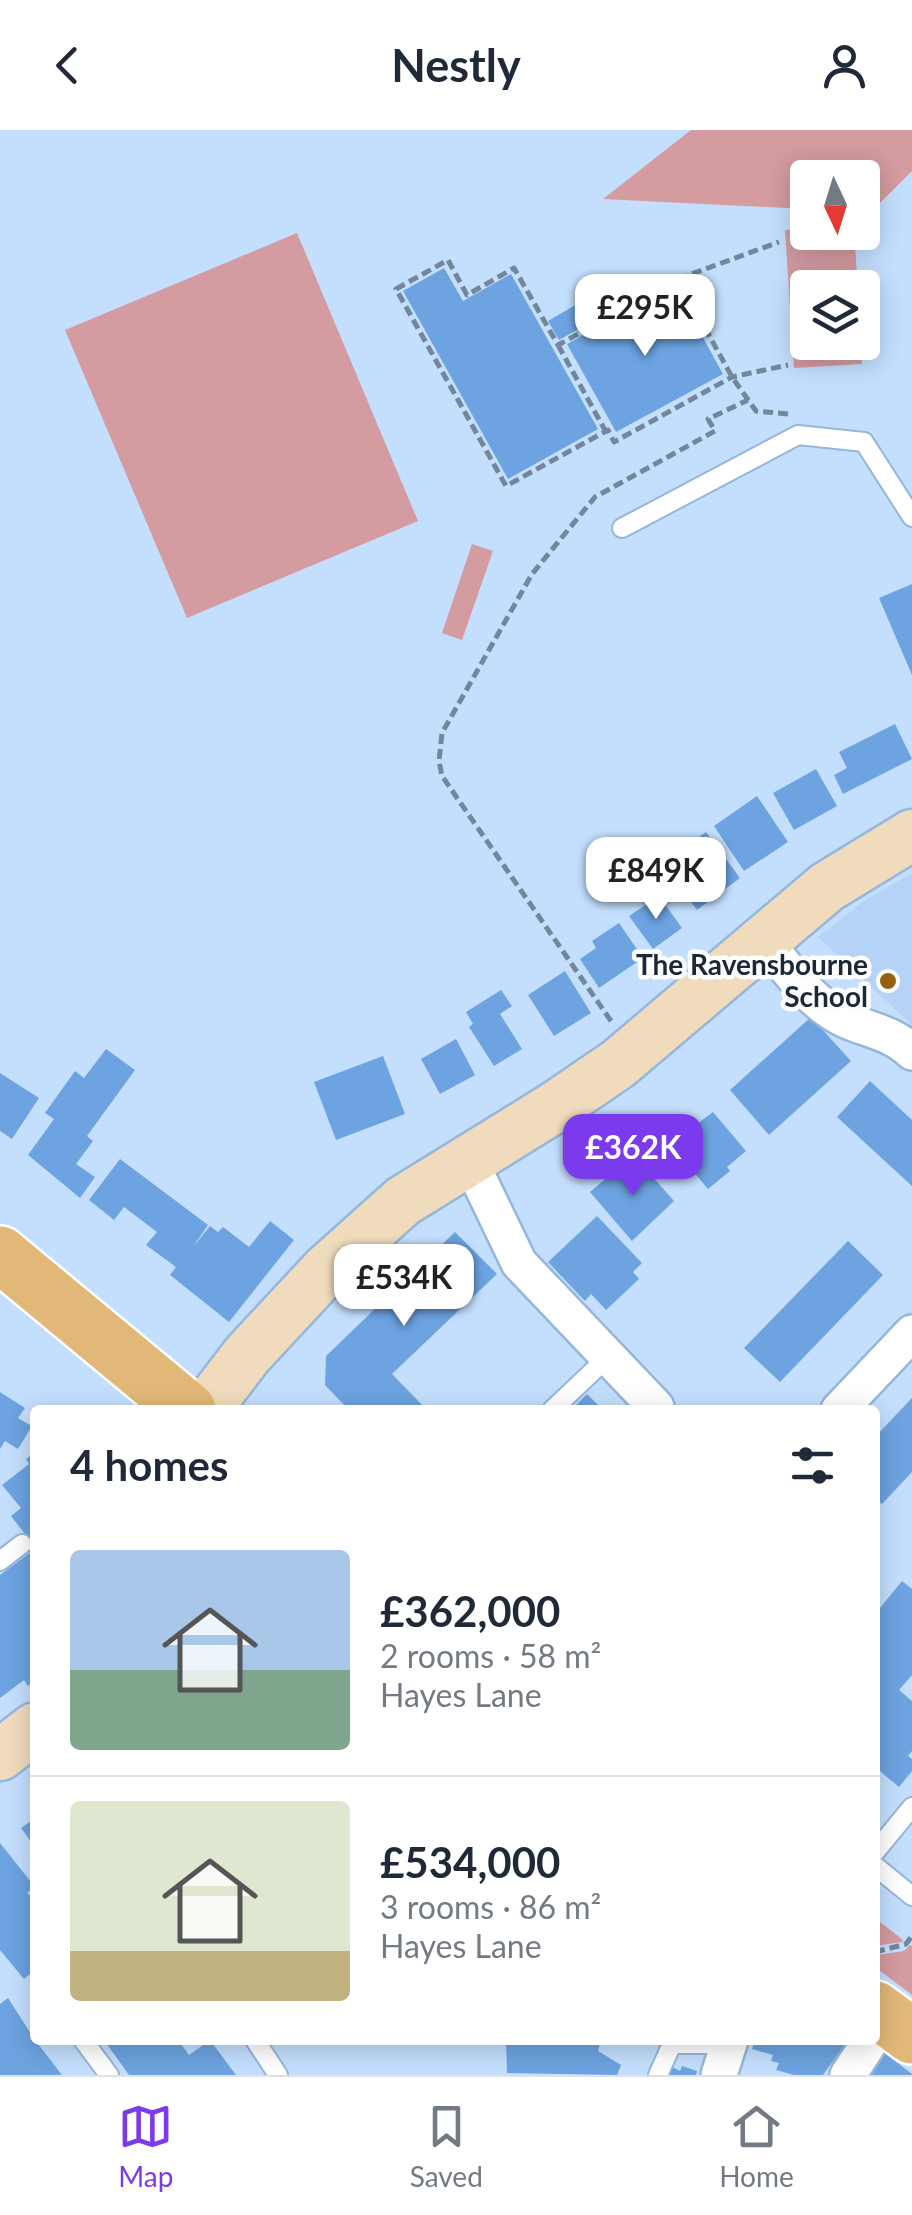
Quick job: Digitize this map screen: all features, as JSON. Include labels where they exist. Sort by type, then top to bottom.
[{"type":"main road","points":[[209,1405],[247,1354],[326,1270],[403,1200],[555,1107],[632,1052],[827,887],[912,835]]},
{"type":"main road","points":[[0,1254],[182,1405]]},
{"type":"main road","points":[[0,1755],[30,1732]]},
{"type":"street","points":[[764,940],[822,1006],[843,1019],[899,1039],[912,1052]]},
{"type":"street","points":[[469,1159],[519,1262],[653,1405]]},
{"type":"street","points":[[844,1405],[912,1333]]},
{"type":"street","points":[[848,2075],[870,2045]]},
{"type":"lane","points":[[622,528],[798,435],[864,442],[912,517]]},
{"type":"lane","points":[[557,1405],[608,1356]]},
{"type":"lane","points":[[0,1560],[22,1544]]},
{"type":"lane","points":[[880,1846],[912,1807]]},
{"type":"lane","points":[[880,1870],[912,1896]]},
{"type":"lane","points":[[87,2045],[109,2075]]},
{"type":"lane","points":[[258,2045],[278,2075]]},
{"type":"lane","points":[[658,2075],[672,2045]]},
{"type":"lane","points":[[678,2045],[726,2053]]},
{"type":"path","points":[[558,344],[678,278],[779,242]]},
{"type":"path","points":[[606,432],[514,268],[467,295],[448,260],[396,289],[506,486],[606,432],[608,430],[614,442],[732,377],[788,365]]},
{"type":"path","points":[[678,278],[732,377],[756,411],[791,414]]},
{"type":"path","points":[[632,1052],[442,776],[442,733],[532,574],[594,498],[714,431],[708,419],[748,400]]},
{"type":"path","points":[[880,1951],[906,1944],[912,1936]]},
{"type":"shaded area","points":[[691,130],[912,130],[912,171],[880,203],[880,160],[790,160],[790,208],[603,199]]},
{"type":"shaded area","points":[[785,230],[790,230],[790,250],[855,250],[857,270],[790,270],[790,307]]},
{"type":"shaded area","points":[[297,233],[418,521],[187,618],[65,330]]},
{"type":"shaded area","points":[[793,360],[862,360],[862,364],[794,368]]},
{"type":"shaded area","points":[[472,544],[493,551],[462,640],[442,633]]},
{"type":"shaded area","name":"The Ravensbourne School","points":[[912,873],[912,1025],[818,937],[864,901]]},
{"type":"shaded area","points":[[880,1922],[903,1940],[880,1945]]},
{"type":"shaded area","points":[[912,1946],[912,1995],[880,1971],[880,1955]]},
{"type":"building","points":[[444,268],[463,301],[511,274],[598,429],[508,479],[403,291]]},
{"type":"building","points":[[674,285],[723,374],[616,432],[567,344]]},
{"type":"building","points":[[589,297],[600,317],[559,340],[548,321]]},
{"type":"building","points":[[912,584],[912,675],[879,598]]},
{"type":"building","points":[[895,724],[912,759],[843,794],[834,775],[847,768],[839,752]]},
{"type":"building","points":[[816,769],[837,806],[794,830],[773,793]]},
{"type":"building","points":[[757,796],[788,842],[744,871],[714,826]]},
{"type":"building","points":[[706,832],[740,878],[697,910],[663,863]]},
{"type":"building","points":[[659,896],[682,928],[653,949],[629,916]]},
{"type":"building","points":[[619,923],[643,958],[599,988],[580,959],[596,948],[592,941]]},
{"type":"building","points":[[565,971],[591,1013],[554,1036],[528,995]]},
{"type":"building","points":[[501,990],[512,1006],[500,1014],[522,1049],[494,1066],[469,1027],[473,1024],[466,1012]]},
{"type":"building","points":[[811,1017],[851,1061],[769,1135],[730,1090]]},
{"type":"building","points":[[456,1039],[475,1075],[440,1094],[421,1059]]},
{"type":"building","points":[[106,1049],[135,1070],[87,1136],[93,1141],[76,1164],[95,1177],[80,1198],[28,1155],[54,1119],[45,1113],[75,1071],[84,1078]]},
{"type":"building","points":[[383,1056],[405,1114],[336,1140],[314,1082]]},
{"type":"building","points":[[0,1073],[39,1098],[12,1139],[0,1131]]},
{"type":"building","points":[[870,1081],[912,1120],[912,1186],[837,1117]]},
{"type":"building","points":[[713,1112],[746,1151],[708,1189],[670,1144]]},
{"type":"building","points":[[120,1159],[208,1225],[193,1247],[210,1226],[218,1232],[223,1227],[249,1247],[270,1221],[294,1240],[229,1322],[170,1275],[176,1267],[146,1245],[157,1232],[124,1207],[114,1220],[89,1200]]},
{"type":"building","points":[[637,1159],[674,1201],[632,1241],[590,1192]]},
{"type":"building","points":[[597,1216],[642,1263],[633,1272],[639,1279],[606,1310],[591,1294],[585,1301],[548,1262]]},
{"type":"building","points":[[455,1232],[497,1274],[392,1374],[422,1405],[344,1405],[325,1385],[326,1356]]},
{"type":"building","points":[[848,1241],[883,1275],[780,1382],[744,1348]]},
{"type":"building","points":[[0,1392],[25,1408],[18,1418],[30,1425],[30,1429],[18,1449],[5,1441],[0,1449]]},
{"type":"building","points":[[587,1394],[598,1405],[576,1405]]},
{"type":"building","points":[[912,1398],[912,1472],[882,1504],[880,1502],[880,1432]]},
{"type":"building","points":[[30,1456],[30,1541],[11,1516],[21,1508],[2,1485],[29,1464],[26,1459]]},
{"type":"building","points":[[30,1553],[30,1684],[24,1680],[0,1698],[0,1575]]},
{"type":"building","points":[[902,1581],[912,1589],[912,1675],[899,1690],[912,1701],[912,1751],[908,1756],[912,1759],[912,1771],[899,1787],[880,1771],[880,1608]]},
{"type":"building","points":[[30,1822],[30,1840],[21,1828]]},
{"type":"building","points":[[0,1843],[30,1881],[30,1974],[24,1979],[0,1950]]},
{"type":"building","points":[[8,1998],[30,2032],[30,2045],[39,2045],[62,2075],[0,2075],[0,2004]]},
{"type":"building","points":[[107,2045],[182,2045],[189,2055],[203,2045],[214,2045],[236,2075],[129,2075]]},
{"type":"building","points":[[506,2045],[600,2045],[598,2051],[621,2065],[617,2075],[507,2073]]},
{"type":"building","points":[[753,2045],[844,2045],[823,2075],[794,2075],[776,2070],[779,2063],[771,2061],[773,2055],[752,2049]]},
{"type":"building","points":[[882,2051],[912,2074],[912,2075],[865,2075]]},
{"type":"building","points":[[665,2063],[680,2071],[682,2066],[697,2071],[696,2075],[660,2075]]},
{"type":"place","name":"The Ravensbourne School","points":[[888,981]]}]
